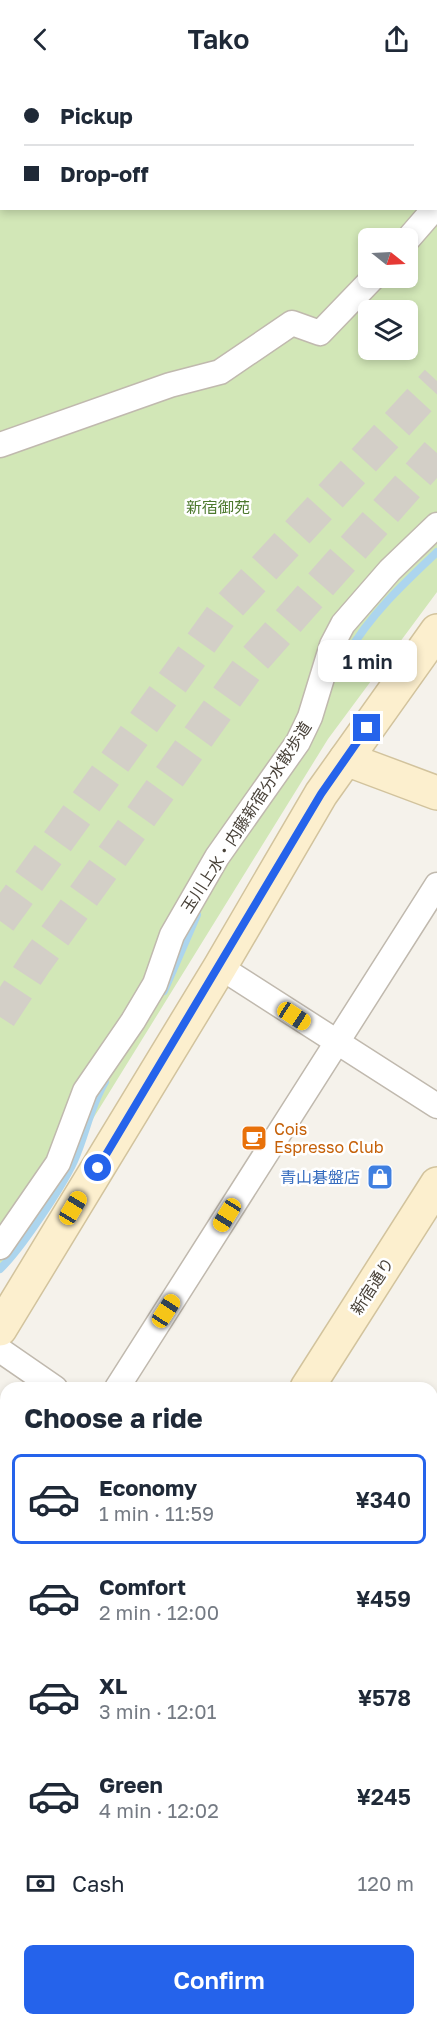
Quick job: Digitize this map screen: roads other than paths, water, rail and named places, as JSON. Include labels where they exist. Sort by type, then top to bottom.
[{"type":"street","points":[[418,228],[433,210]]},
{"type":"street","points":[[0,445],[170,385],[220,372],[292,323],[320,333],[363,288]]},
{"type":"street","name":"玉川上水・内藤新宿分水散歩道","points":[[0,1247],[58,1163],[85,1091],[133,1022],[155,984],[172,935],[217,857],[298,742],[310,717],[332,645],[343,624],[390,570],[437,525]]},
{"type":"street","points":[[0,1329],[220,967],[321,794],[437,631]]},
{"type":"street","points":[[346,759],[437,793]]},
{"type":"street","points":[[121,1382],[437,885]]},
{"type":"street","points":[[220,967],[437,1106]]},
{"type":"street","name":"新宿通り","points":[[311,1382],[437,1184]]},
{"type":"street","points":[[0,1350],[47,1382]]},
{"type":"waterway","points":[[347,655],[377,613],[437,552]]},
{"type":"waterway","points":[[164,991],[197,915]]},
{"type":"waterway","points":[[0,1269],[29,1233],[68,1172],[105,1082]]},
{"type":"tunnel","points":[[0,921],[222,614],[437,381]]},
{"type":"tunnel","points":[[0,1017],[36,962],[252,662],[437,453]]},
{"type":"place","name":"Cois Espresso Club","points":[[254,1138]]},
{"type":"place","name":"青山碁盤店","points":[[380,1177]]},
{"type":"park label","name":"新宿御苑","points":[[218,507]]}]
